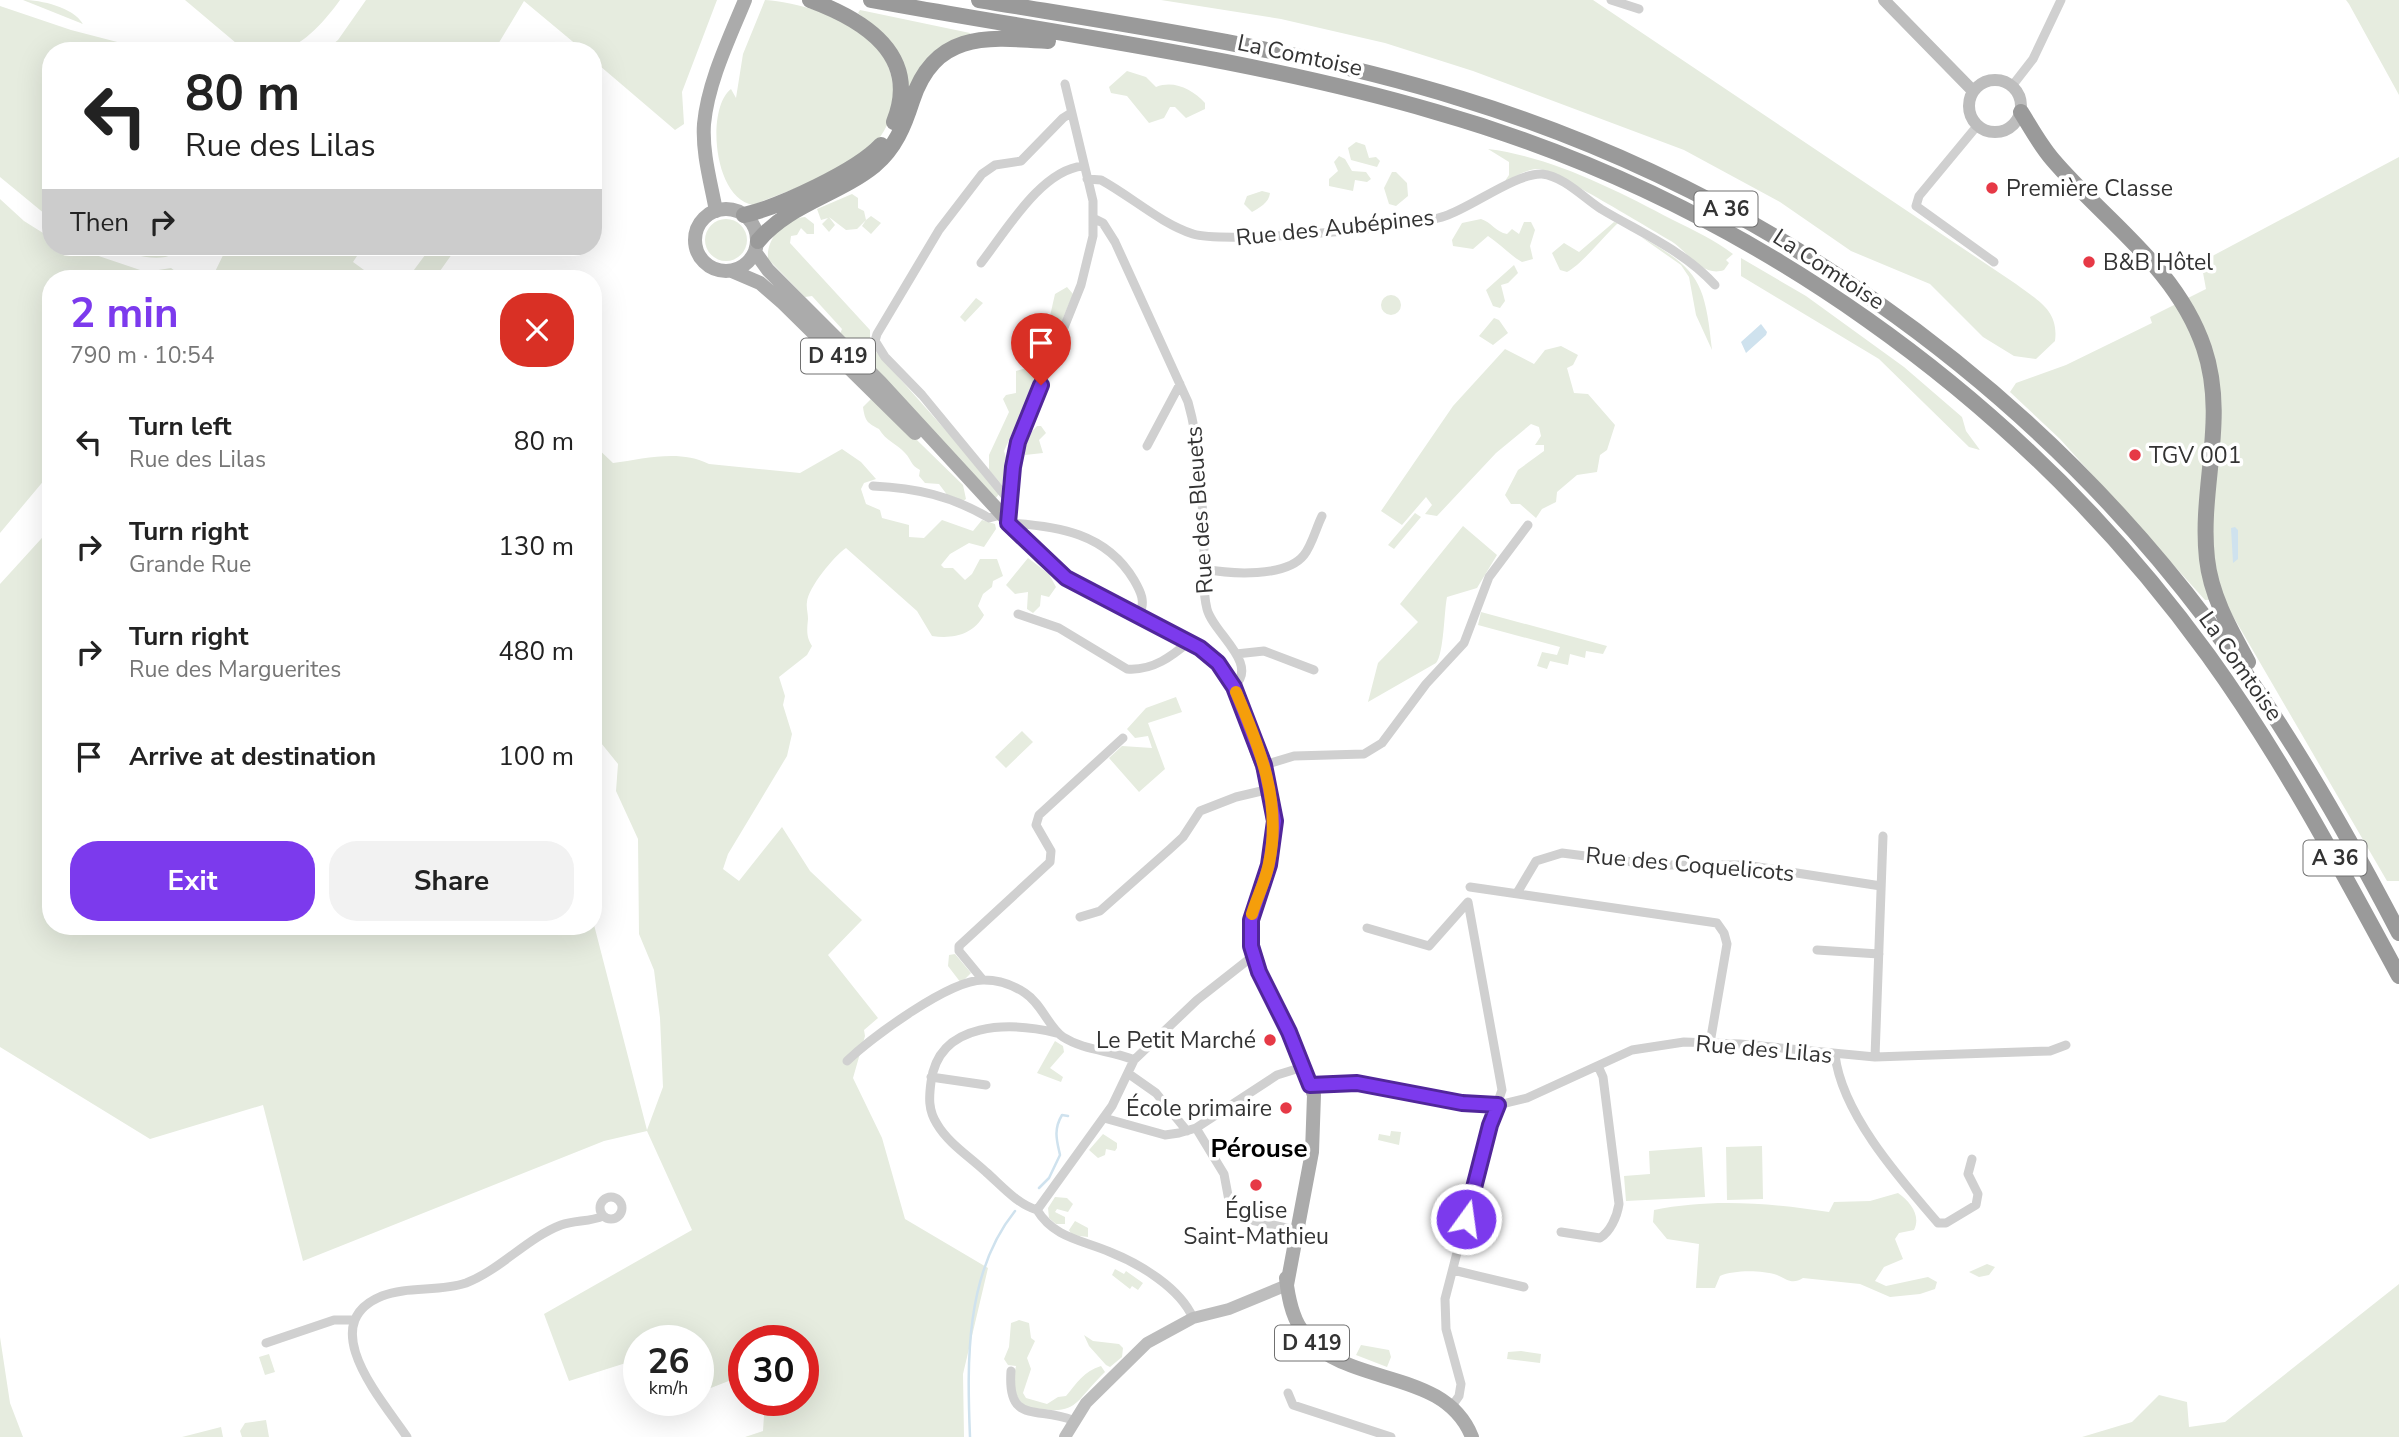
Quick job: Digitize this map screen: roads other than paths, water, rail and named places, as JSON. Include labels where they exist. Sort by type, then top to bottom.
[{"type":"highway","points":[[744,215],[783,203],[866,158],[882,143],[896,119],[900,82],[882,41],[851,16],[810,0]]},
{"type":"highway","name":"La Comtoise","points":[[871,0],[1264,70],[1383,97],[1463,120],[1548,149],[1636,186],[1725,231],[1818,286],[1940,374],[2017,440],[2084,506],[2161,593],[2210,657],[2281,766],[2399,976]]},
{"type":"highway","name":"La Comtoise","points":[[979,0],[1261,49],[1430,89],[1589,145],[1666,179],[1742,218],[1815,261],[1954,360],[2036,431],[2107,502],[2181,587],[2288,738],[2399,933]]},
{"type":"highway","points":[[757,246],[781,219],[863,174],[883,158],[903,128],[922,77],[948,50],[967,42],[989,38],[1111,42]]},
{"type":"highway","points":[[2021,112],[2054,161],[2170,282],[2200,337],[2211,372],[2215,406],[2206,532],[2209,571],[2225,617],[2288,738]]},
{"type":"main road","points":[[1884,0],[1973,91]]},
{"type":"main road","points":[[716,211],[705,154],[704,125],[714,84],[744,1]]},
{"type":"main road","points":[[1987,81],[2004,82],[2012,86],[2020,99],[2021,112],[2017,120],[2003,132],[1994,133],[1977,126],[1968,110],[1973,91],[1987,81]]},
{"type":"main road","points":[[730,209],[744,215],[754,226],[757,246],[744,267],[732,271],[712,268],[702,260],[696,248],[696,235],[701,223],[716,211],[730,209]]},
{"type":"main road","name":"D 419","points":[[757,246],[768,270],[829,329],[938,451]]},
{"type":"main road","name":"D 419","points":[[732,271],[760,283],[783,303],[974,485],[1004,519],[1066,578],[1190,641],[1218,663],[1234,687],[1264,765],[1270,789],[1274,830],[1269,865],[1251,920],[1253,956],[1307,1079],[1315,1111],[1313,1145],[1287,1285],[1300,1328],[1322,1350],[1349,1364],[1415,1386],[1452,1406],[1466,1432]]},
{"type":"main road","points":[[1065,1437],[1072,1420],[1108,1379],[1140,1349],[1193,1318],[1229,1309],[1287,1285],[1284,1272],[1305,1149],[1307,1079]]},
{"type":"street","points":[[1611,0],[1639,9]]},
{"type":"street","points":[[2012,86],[2034,59],[2060,0]]},
{"type":"street","points":[[1004,519],[1011,503],[1013,467],[1018,442],[1081,285],[1095,219],[1065,84]]},
{"type":"street","points":[[1011,503],[922,395],[885,357],[875,341],[932,242],[982,174],[995,165],[1021,161],[1062,118],[1071,113]]},
{"type":"street","points":[[1977,126],[1919,196],[1916,206],[1994,262]]},
{"type":"street","points":[[981,263],[1046,182],[1066,169],[1083,166]]},
{"type":"street","name":"Rue des Aubépines","points":[[1087,179],[1101,180],[1192,234],[1206,237],[1249,237],[1423,222],[1455,213],[1537,174],[1557,179],[1690,261],[1714,285]]},
{"type":"street","name":"Rue des Bleuets","points":[[1095,219],[1103,223],[1115,242],[1180,384],[1195,428],[1208,610],[1218,632],[1236,654]]},
{"type":"street","points":[[1147,446],[1180,384]]},
{"type":"street","points":[[873,486],[923,491],[964,503],[989,518],[1069,531],[1105,546],[1125,566],[1140,590],[1144,604],[1139,615]]},
{"type":"street","points":[[1205,569],[1238,574],[1290,567],[1305,554],[1322,516]]},
{"type":"street","points":[[1264,765],[1294,756],[1364,754],[1382,743],[1399,725],[1426,684],[1464,643],[1489,577],[1528,525]]},
{"type":"street","points":[[1017,614],[1059,628],[1127,669],[1140,670],[1163,661],[1190,641]]},
{"type":"street","points":[[1234,687],[1243,673],[1236,654],[1264,651],[1314,670]]},
{"type":"street","points":[[983,980],[959,951],[958,946],[1050,862],[1051,851],[1036,825],[1039,815],[1123,738]]},
{"type":"street","points":[[1080,917],[1100,911],[1183,837],[1200,811],[1236,797],[1270,789]]},
{"type":"street","points":[[1875,1057],[1883,836]]},
{"type":"street","name":"Rue des Coquelicots","points":[[1517,892],[1536,861],[1562,853],[1656,865],[1745,865],[1881,886]]},
{"type":"street","points":[[1470,887],[1717,923],[1727,944],[1710,1043]]},
{"type":"street","points":[[1367,928],[1429,946],[1468,902],[1502,1090],[1490,1125],[1445,1299],[1446,1329],[1461,1390],[1452,1406]]},
{"type":"street","points":[[1818,950],[1879,954]]},
{"type":"street","points":[[1037,1210],[1104,1118],[1134,1060],[1223,979],[1253,956]]},
{"type":"street","points":[[847,1061],[871,1038],[918,1009],[946,993],[983,980],[1010,985],[1027,994],[1046,1013],[1057,1033]]},
{"type":"street","points":[[1134,1060],[1089,1049],[1057,1033],[1023,1026],[981,1029],[949,1046],[938,1058],[931,1077],[928,1099],[932,1113],[943,1132],[1013,1196],[1037,1210],[1055,1232],[1114,1253],[1142,1270],[1183,1299],[1193,1318]]},
{"type":"street","name":"Rue des Lilas","points":[[1192,1129],[1269,1080],[1307,1079],[1357,1083],[1462,1103],[1498,1105],[1527,1098],[1632,1050],[1684,1042],[1875,1057],[2050,1051],[2066,1045]]},
{"type":"street","points":[[1835,1055],[1836,1069],[1869,1136],[1895,1174],[1938,1223],[1946,1223],[1976,1205],[1978,1194],[1968,1174],[1972,1159]]},
{"type":"street","points":[[1561,1232],[1600,1238],[1605,1235],[1617,1214],[1619,1204],[1603,1077],[1598,1066]]},
{"type":"street","points":[[1129,1074],[1162,1098],[1192,1129],[1223,1170],[1230,1206],[1243,1216],[1291,1229]]},
{"type":"street","points":[[931,1077],[986,1085]]},
{"type":"street","points":[[1104,1118],[1165,1135],[1192,1129]]},
{"type":"street","points":[[407,1437],[356,1358],[351,1337],[354,1320],[361,1309],[382,1296],[465,1283],[562,1225],[603,1216]]},
{"type":"street","points":[[1452,1270],[1524,1287]]},
{"type":"street","points":[[267,1343],[334,1320],[354,1320]]},
{"type":"street","points":[[1011,1371],[1009,1390],[1016,1405],[1031,1412],[1072,1420]]},
{"type":"street","points":[[1288,1393],[1293,1405],[1391,1437]]},
{"type":"water","points":[[1761,324],[1767,332],[1766,335],[1746,353],[1741,342]]},
{"type":"water","points":[[2231,528],[2238,530],[2238,559],[2233,563]]},
{"type":"waterway","points":[[1039,1188],[1049,1178],[1060,1155],[1057,1126],[1062,1115],[1068,1116]]},
{"type":"waterway","points":[[970,1437],[970,1349],[978,1290],[986,1262],[1015,1211]]},
{"type":"place","name":"Première Classe","points":[[1992,188]]},
{"type":"place","name":"B&B Hôtel","points":[[2089,262]]},
{"type":"place","name":"TGV 001","points":[[2135,455]]},
{"type":"place","name":"Le Petit Marché","points":[[1270,1040]]},
{"type":"place","name":"École primaire","points":[[1286,1108]]},
{"type":"place","name":"Église Saint-Mathieu","points":[[1256,1185]]},
{"type":"district","name":"Pérouse","points":[[1259,1148]]}]
